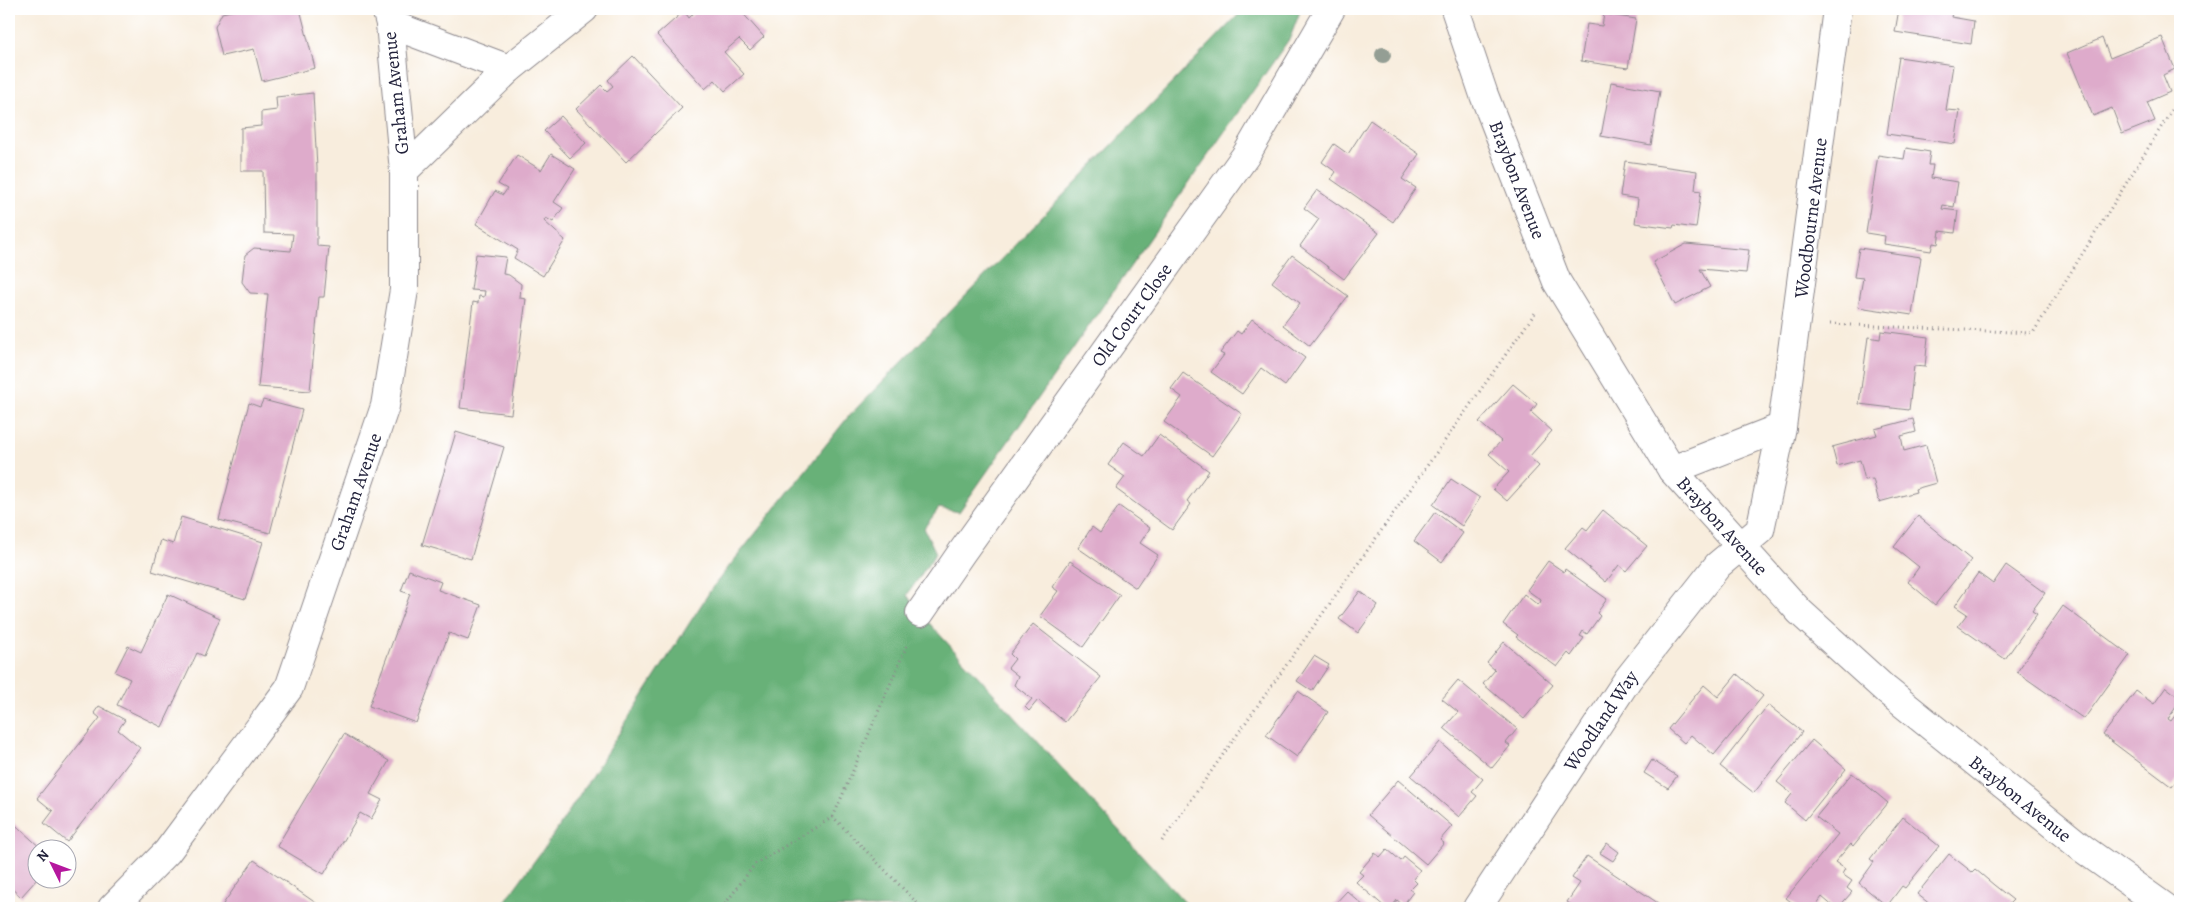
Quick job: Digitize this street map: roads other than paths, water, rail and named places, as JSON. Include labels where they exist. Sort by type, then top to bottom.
[{"type":"street","points":[[404,171],[509,69],[584,9]]},
{"type":"street","name":"Old Court Close","points":[[920,613],[1246,155],[1332,9]]},
{"type":"street","name":"Braybon Avenue","points":[[1455,9],[1484,95],[1557,282],[1672,470],[1800,612],[1886,690],[2082,848],[2166,908]]},
{"type":"street","name":"Woodbourne Avenue","points":[[1740,547],[1760,530],[1782,428],[1837,9]]},
{"type":"street","points":[[388,16],[509,69]]},
{"type":"street","name":"Graham Avenue","points":[[112,908],[167,852],[290,688],[385,406],[404,290],[404,171],[388,16]]},
{"type":"street","points":[[1672,470],[1782,428]]},
{"type":"street","name":"Woodland Way","points":[[1477,908],[1628,679],[1718,565],[1740,547]]}]
